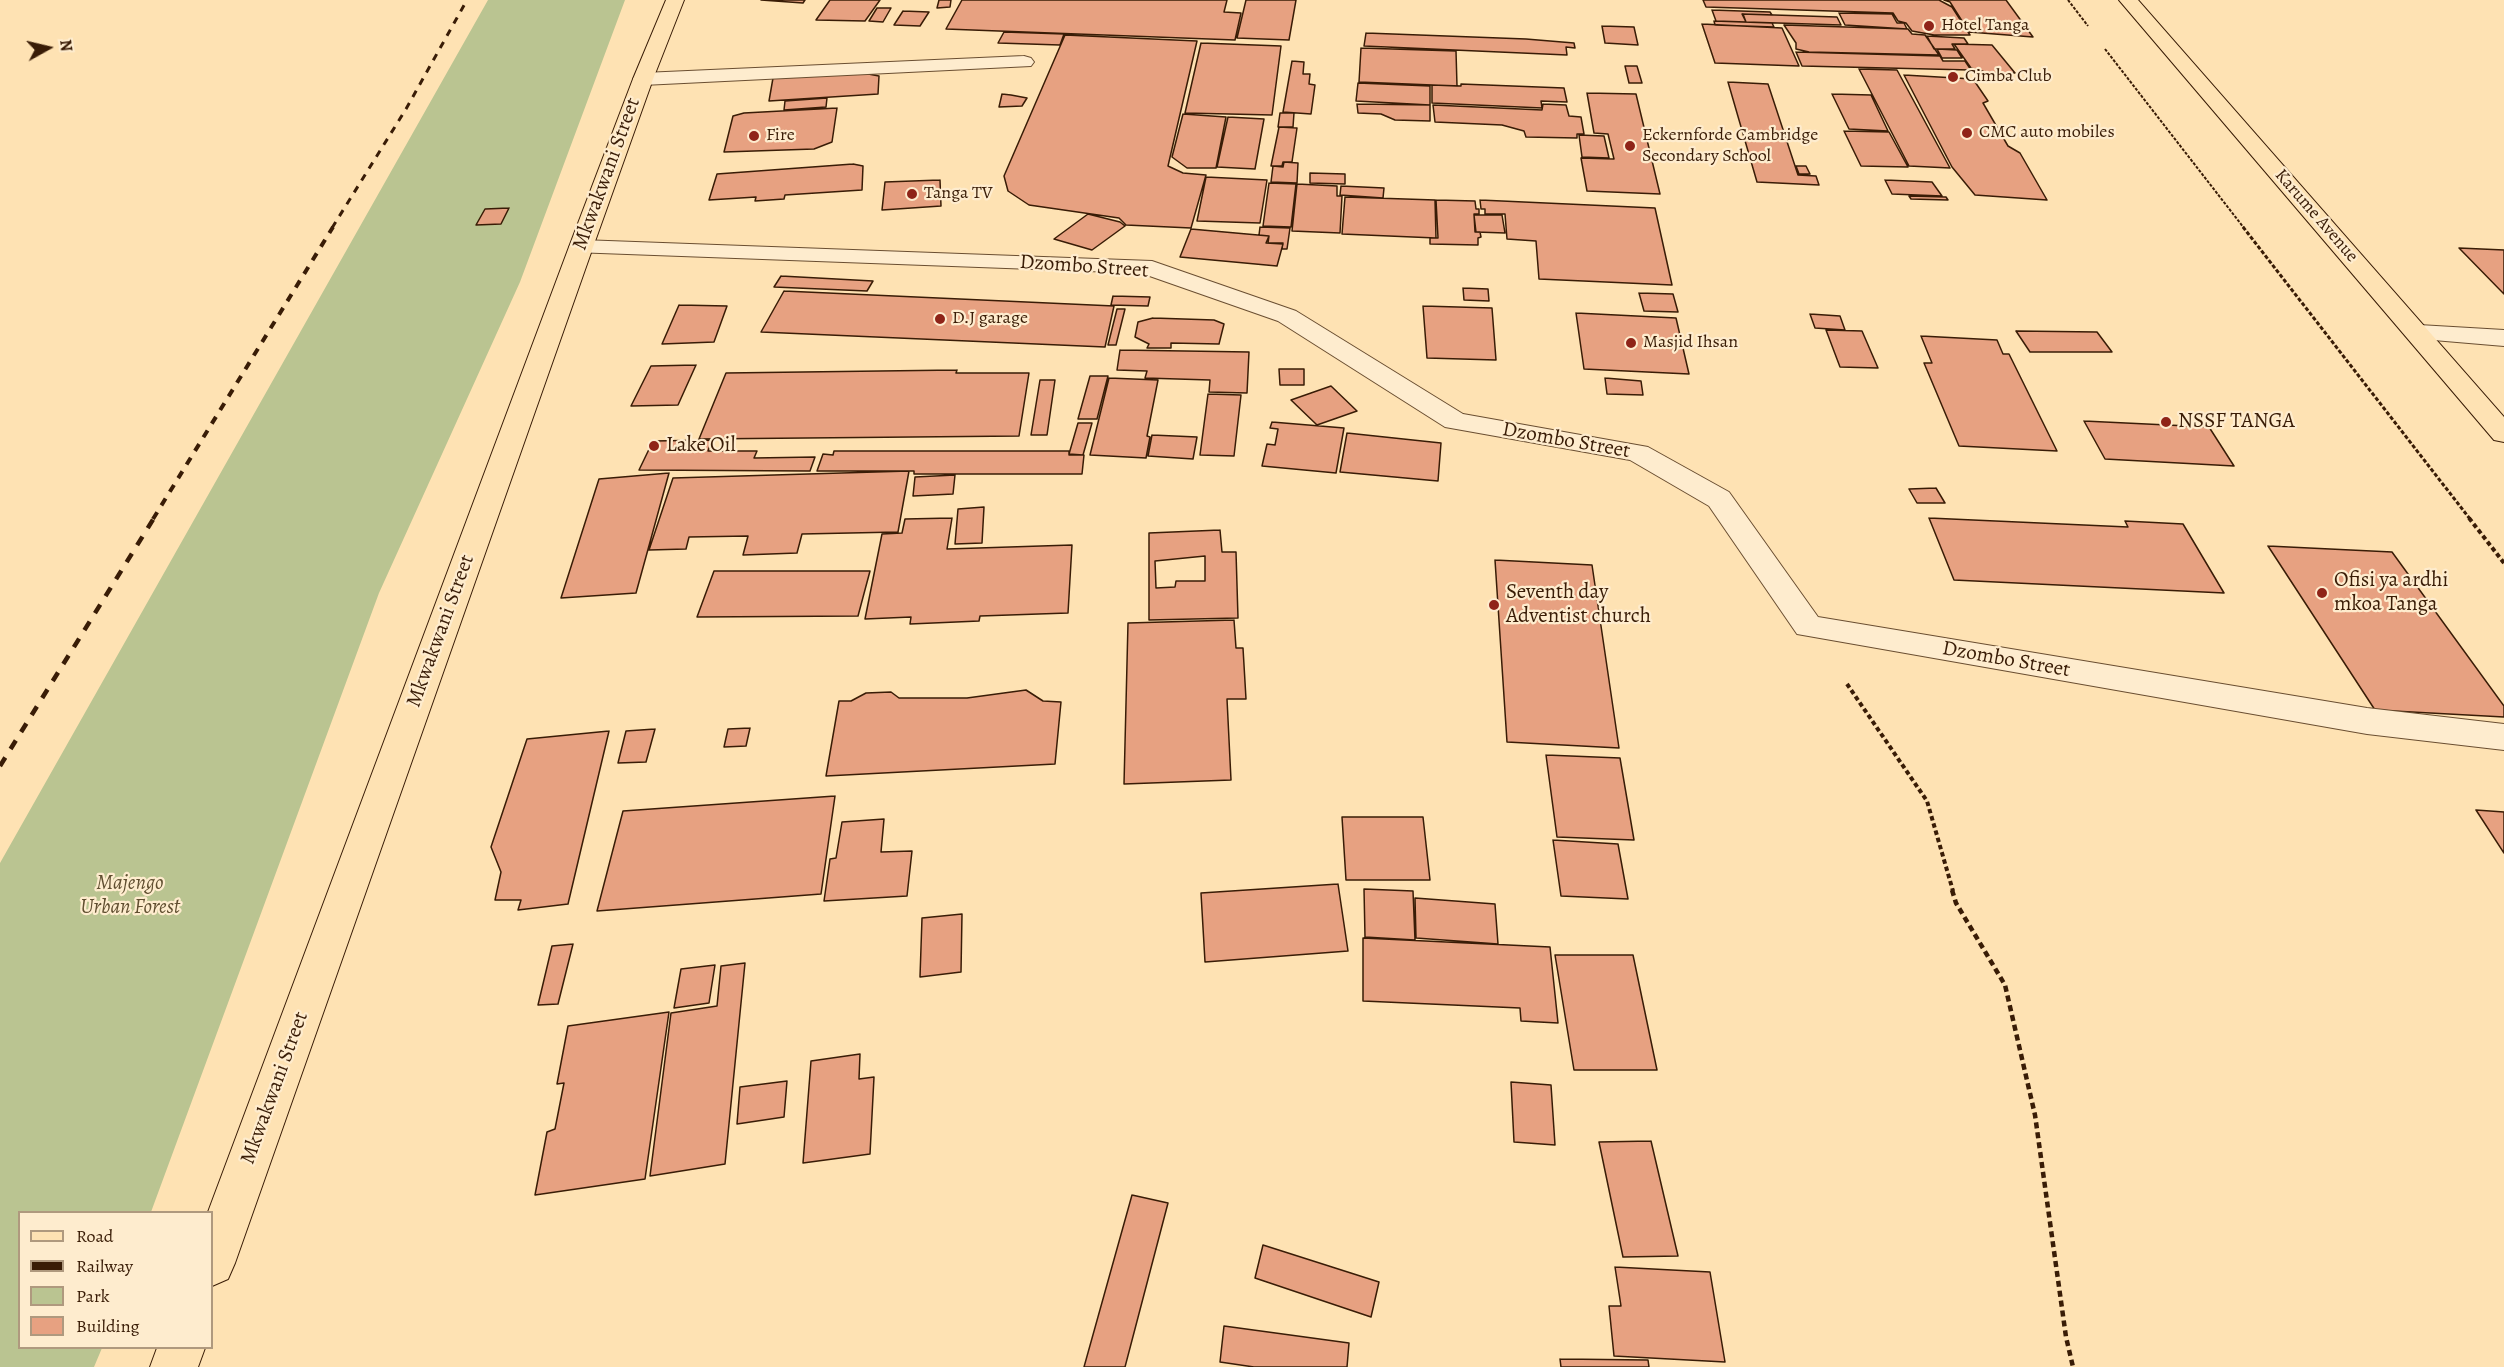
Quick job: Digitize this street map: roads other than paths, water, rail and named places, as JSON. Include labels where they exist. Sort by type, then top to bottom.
[{"type":"main road","name":"Mkwakwani Street","points":[[213,1260],[581,247],[643,79],[675,0]]},
{"type":"main road","name":"Karume Avenue","points":[[2128,0],[2419,333],[2504,434]]},
{"type":"main road","points":[[174,1367],[180,1349]]},
{"type":"street","points":[[643,79],[1024,62]]},
{"type":"street","name":"Dzombo Street","points":[[581,247],[1144,267],[1287,316],[1455,421],[1638,453],[1719,499],[1808,626],[2367,721],[2504,737]]},
{"type":"street","points":[[2419,333],[2504,338]]},
{"type":"railway","points":[[332,228],[406,109],[467,0]]},
{"type":"railway","points":[[153,519],[333,227]]},
{"type":"railway","points":[[0,766],[154,518]]},
{"type":"place","name":"Hotel Tanga","points":[[1929,26]]},
{"type":"place","name":"Cimba Club","points":[[1953,77]]},
{"type":"place","name":"CMC auto mobiles","points":[[1967,133]]},
{"type":"place","name":"Fire","points":[[754,136]]},
{"type":"place","name":"Eckernforde Cambridge Secondary School","points":[[1630,146]]},
{"type":"place","name":"Tanga TV","points":[[912,194]]},
{"type":"place","name":"D.J garage","points":[[940,319]]},
{"type":"place","name":"Masjid Ihsan","points":[[1631,343]]},
{"type":"place","name":"NSSF TANGA","points":[[2166,422]]},
{"type":"place","name":"Lake Oil","points":[[654,446]]},
{"type":"place","name":"Ofisi ya ardhi mkoa Tanga","points":[[2322,593]]},
{"type":"place","name":"Seventh day Adventist church","points":[[1494,605]]},
{"type":"park label","name":"Majengo Urban Forest","points":[[130,896]]}]
